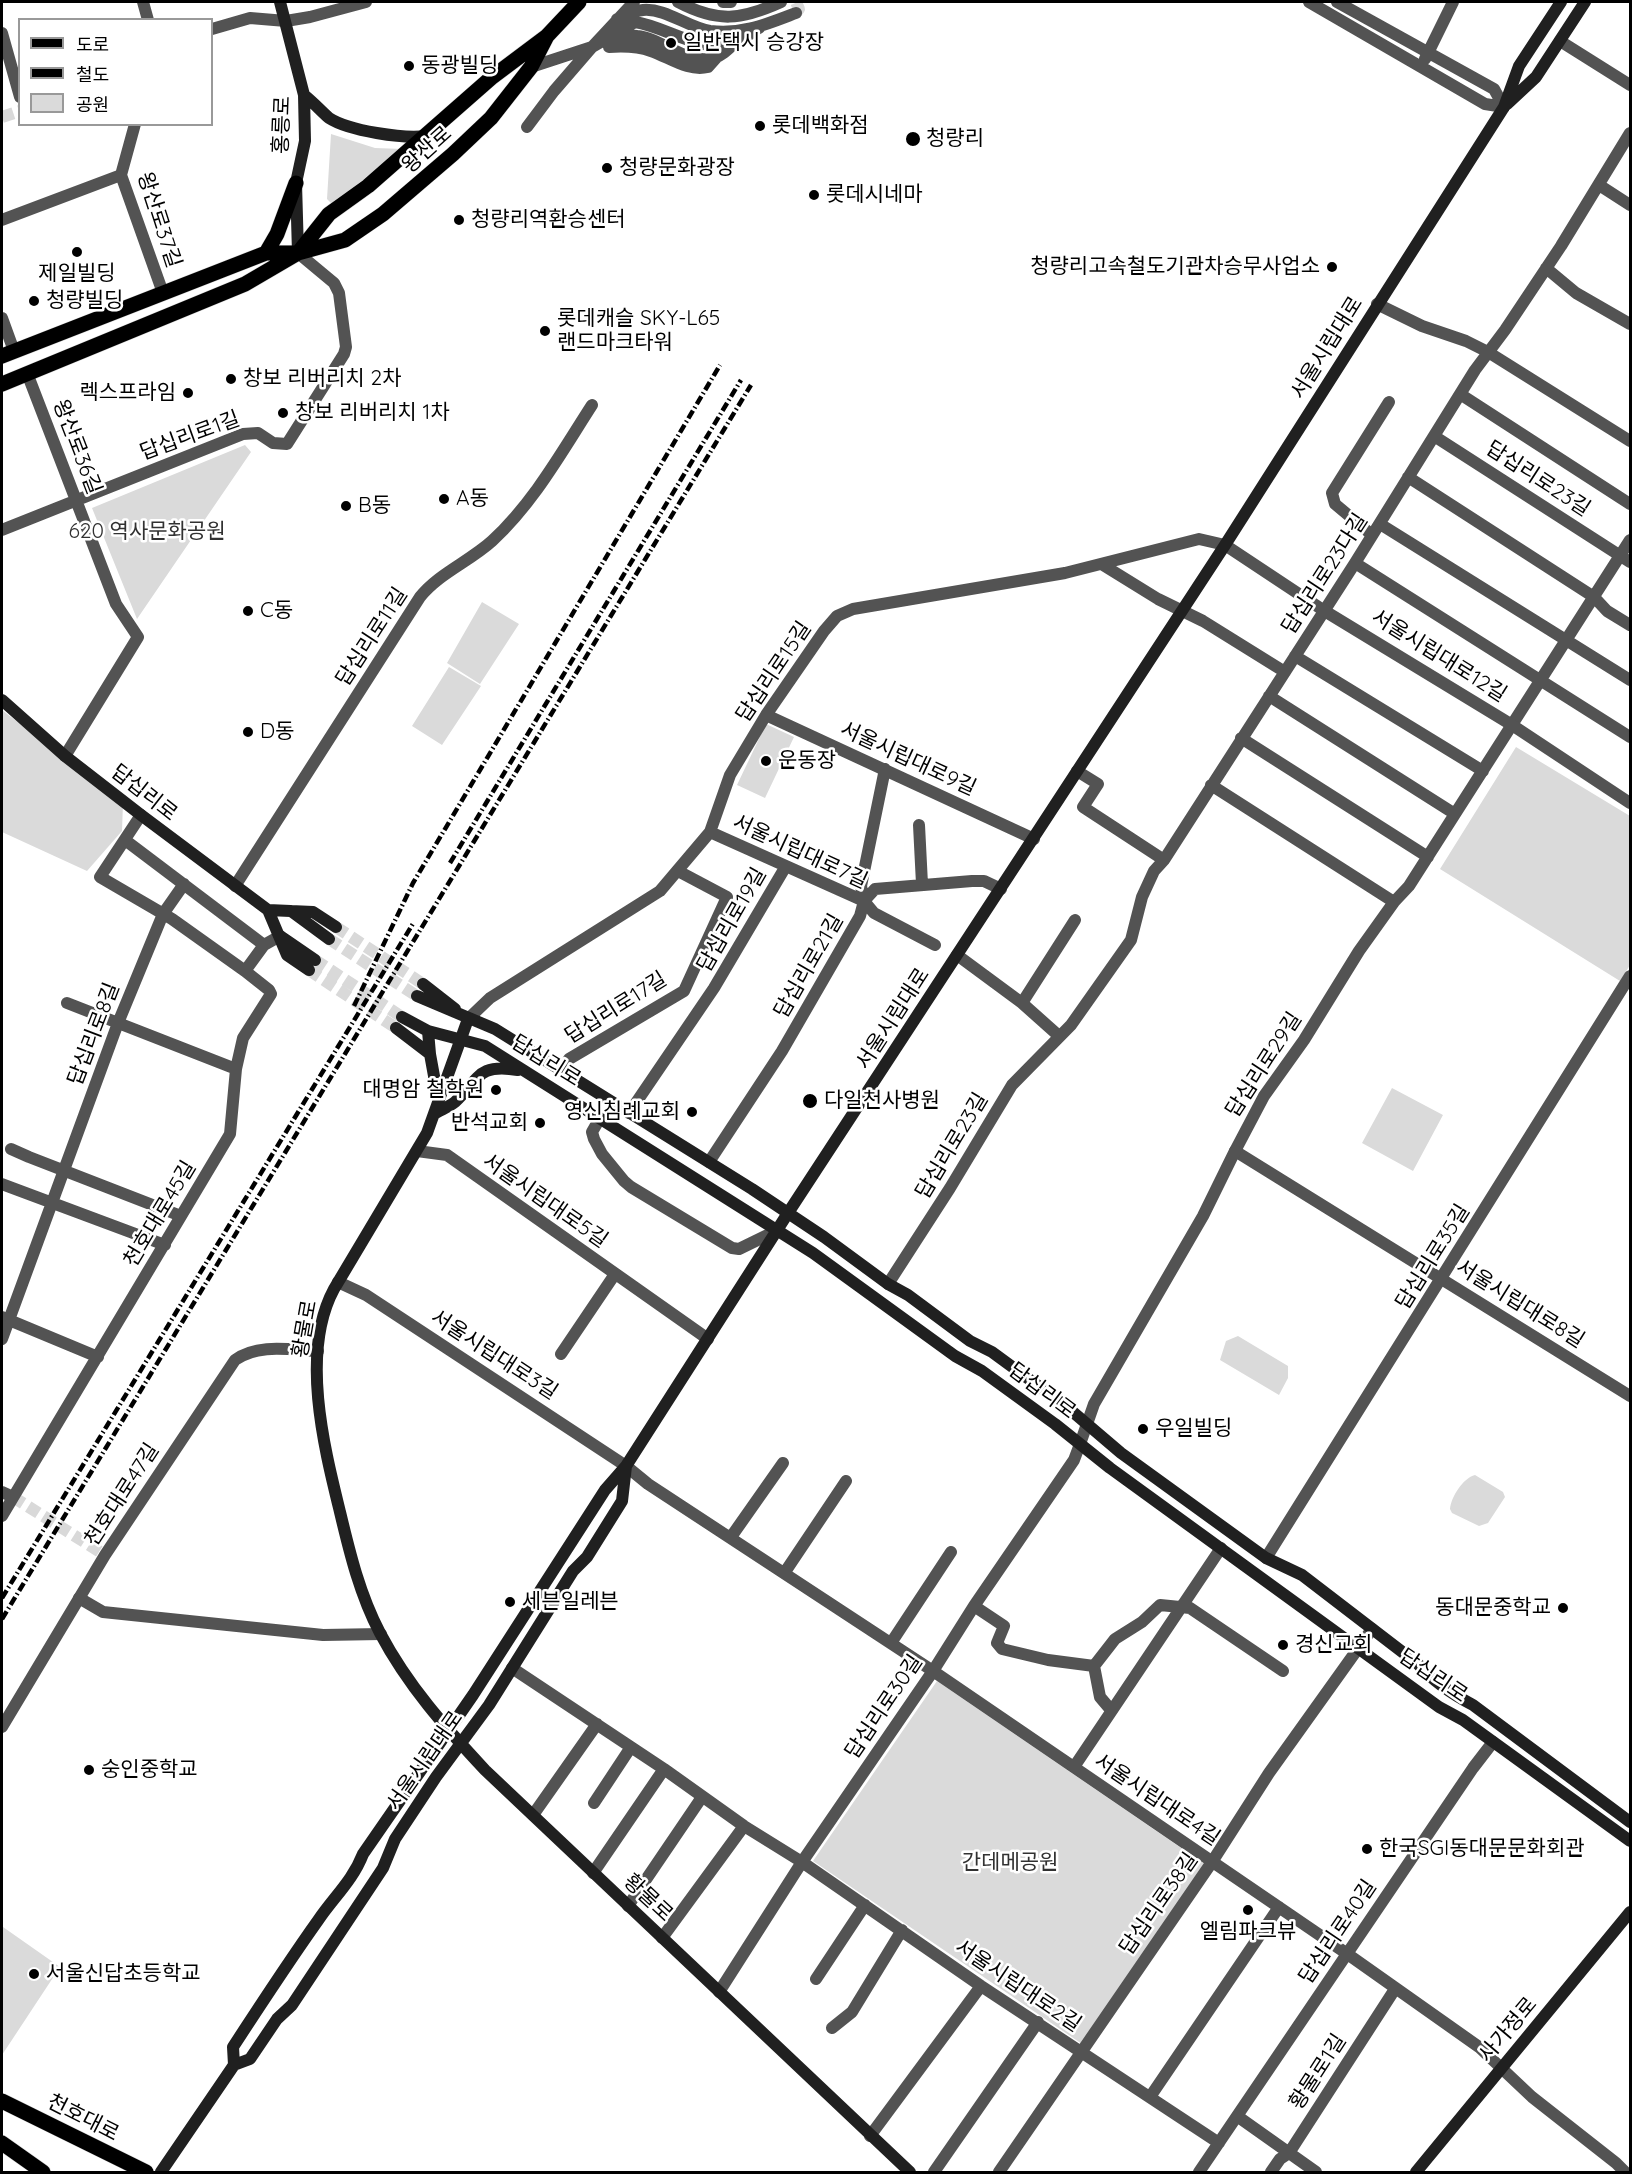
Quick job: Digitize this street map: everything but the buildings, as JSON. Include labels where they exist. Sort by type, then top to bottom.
[{"type":"main road","name":"홍릉로","points":[[280,2],[304,95],[305,141],[296,183],[298,253]]},
{"type":"main road","name":"왕산로","points":[[298,253],[329,214],[368,186],[428,136],[491,78],[547,36],[579,2]]},
{"type":"main road","name":"서울시립대로","points":[[234,2065],[233,2047],[320,1917],[338,1897],[357,1868],[363,1854],[473,1695],[605,1490],[626,1466],[788,1213],[1225,545],[1504,107],[1519,66],[1561,2]]},
{"type":"main road","name":"서울시립대로","points":[[1504,107],[1536,77],[1585,2]]},
{"type":"main road","name":"왕산로","points":[[2,384],[245,284],[298,253],[345,240],[401,200],[476,134],[531,67],[547,36]]},
{"type":"main road","points":[[304,95],[330,118],[343,124],[396,137],[428,136]]},
{"type":"main road","points":[[266,253],[277,234],[296,183]]},
{"type":"main road","name":"왕산로","points":[[8,354],[266,253],[298,253]]},
{"type":"main road","name":"답십리로","points":[[2,700],[65,756],[268,910],[280,936]]},
{"type":"main road","points":[[268,910],[313,912],[336,927]]},
{"type":"main road","points":[[291,910],[329,939]]},
{"type":"main road","points":[[280,936],[312,965]]},
{"type":"main road","name":"답십리로","points":[[423,984],[468,1019]]},
{"type":"main road","name":"답십리로","points":[[417,996],[495,1029],[788,1213],[888,1284],[908,1295],[970,1341],[992,1352],[1087,1424],[1121,1453],[1266,1558],[1302,1575],[1418,1664],[1429,1677],[1473,1705],[1630,1822]]},
{"type":"main road","name":"황물로","points":[[468,1019],[434,1114],[417,1151],[338,1282],[326,1308],[318,1351],[318,1399],[335,1491],[360,1590],[381,1634],[424,1702],[460,1744],[904,2171]]},
{"type":"main road","name":"답십리로","points":[[430,1054],[399,1023],[485,1046],[813,1253],[955,1356],[982,1371],[1359,1649],[1439,1707],[1463,1720],[1630,1841]]},
{"type":"main road","points":[[428,1031],[438,1099]]},
{"type":"main road","points":[[434,1114],[454,1103],[471,1083],[488,1070],[499,1067],[524,1071]]},
{"type":"main road","name":"서울시립대로","points":[[160,2172],[234,2065],[250,2059],[277,2019],[292,2005],[383,1868],[395,1839],[489,1705],[573,1572],[587,1557],[622,1501],[626,1466]]},
{"type":"main road","name":"사가정로","points":[[1416,2172],[1630,1912]]},
{"type":"main road","name":"천호대로","points":[[2,2101],[146,2172]]},
{"type":"main road","points":[[2,2143],[43,2172]]},
{"type":"street","points":[[143,2],[147,18]]},
{"type":"street","points":[[213,29],[250,18],[286,21],[310,18],[366,2]]},
{"type":"street","points":[[527,127],[560,84],[633,2]]},
{"type":"street","points":[[678,2],[700,12],[726,17],[753,13],[781,2]]},
{"type":"street","points":[[723,2],[731,2]]},
{"type":"street","points":[[1309,2],[1485,104],[1504,107]]},
{"type":"street","points":[[1337,2],[1494,89],[1504,107]]},
{"type":"street","points":[[1422,66],[1453,2]]},
{"type":"street","points":[[617,19],[635,12],[651,10],[707,30],[738,32],[760,27],[796,13]]},
{"type":"street","points":[[592,47],[635,22],[657,27],[699,44],[736,42]]},
{"type":"street","points":[[531,67],[592,47],[636,36],[654,40],[695,58],[716,58],[760,27]]},
{"type":"street","points":[[2,33],[6,65],[18,93]]},
{"type":"street","points":[[1560,41],[1630,85]]},
{"type":"street","name":"왕산로37길","points":[[134,126],[121,175],[163,293]]},
{"type":"street","name":"답십리로23다길","points":[[1059,1036],[1071,1025],[1131,940],[1142,897],[1154,871],[1164,860],[1355,563],[1460,394],[1546,268],[1630,133]]},
{"type":"street","points":[[2,220],[121,175]]},
{"type":"street","points":[[1599,185],[1630,205]]},
{"type":"street","name":"답십리로1길","points":[[2,530],[243,434],[258,433],[273,443],[287,444],[346,350],[339,293],[334,283],[298,253]]},
{"type":"street","points":[[1546,268],[1576,293],[1630,324]]},
{"type":"street","points":[[1377,304],[1422,326],[1466,341],[1488,352],[1630,441]]},
{"type":"street","points":[[2,318],[8,354]]},
{"type":"street","name":"왕산로36길","points":[[27,373],[116,604],[138,637],[65,756]]},
{"type":"street","name":"답십리로23길","points":[[1460,394],[1630,504]]},
{"type":"street","points":[[1372,535],[1335,504],[1332,493],[1389,402]]},
{"type":"street","name":"답십리로11길","points":[[235,886],[423,593],[480,551],[518,515],[541,485],[592,405]]},
{"type":"street","name":"답십리로23길","points":[[1434,436],[1626,559]]},
{"type":"street","points":[[1408,477],[1594,597],[1607,610],[1630,625]]},
{"type":"street","points":[[1380,524],[1630,680]]},
{"type":"street","name":"답십리로15길","points":[[468,1019],[490,998],[660,891],[678,872],[710,832],[730,775],[766,715],[824,631],[837,616],[852,609],[1103,565],[1199,539],[1225,545]]},
{"type":"street","name":"답십리로29길","points":[[1080,1444],[1094,1404],[1203,1216],[1264,1096],[1304,1040],[1359,951],[1394,902],[1409,886],[1594,597],[1626,559],[1630,540]]},
{"type":"street","name":"서울시립대로12길","points":[[1225,545],[1323,610],[1512,725],[1630,803]]},
{"type":"street","points":[[1355,563],[1630,737]]},
{"type":"street","points":[[1103,565],[1285,672]]},
{"type":"street","points":[[1295,656],[1483,771]]},
{"type":"street","points":[[1269,696],[1455,814]]},
{"type":"street","name":"서울시립대로9길","points":[[766,715],[1034,839]]},
{"type":"street","points":[[1241,738],[1428,856]]},
{"type":"street","name":"답십리로21길","points":[[709,1162],[782,1051],[860,916],[864,901],[861,886],[885,769]]},
{"type":"street","points":[[1077,771],[1098,784],[1083,807],[1164,860]]},
{"type":"street","points":[[1211,785],[1394,902]]},
{"type":"street","points":[[141,815],[100,877],[163,914],[245,971],[264,945],[280,936]]},
{"type":"street","points":[[919,825],[922,884]]},
{"type":"street","name":"서울시립대로7길","points":[[710,832],[864,901],[874,913],[935,945]]},
{"type":"street","points":[[125,840],[264,945]]},
{"type":"street","name":"답십리로19길","points":[[629,1113],[714,988],[786,866]]},
{"type":"street","name":"답십리로17길","points":[[562,1071],[569,1059],[684,991],[727,897],[678,872]]},
{"type":"street","points":[[864,901],[875,889],[922,884],[972,881],[984,882],[1001,889]]},
{"type":"street","name":"답십리로8길","points":[[2,1339],[5,1318],[65,1170],[118,1023],[163,914],[184,884]]},
{"type":"street","points":[[1022,1003],[1075,920]]},
{"type":"street","points":[[957,955],[1022,1003],[1059,1036]]},
{"type":"street","name":"천호대로45길","points":[[2,1516],[230,1134],[236,1069],[243,1038],[271,994],[245,971]]},
{"type":"street","name":"답십리로35길","points":[[1266,1558],[1630,976]]},
{"type":"street","points":[[67,1003],[236,1069]]},
{"type":"street","name":"답십리로23길","points":[[888,1284],[950,1188],[1012,1085],[1059,1036]]},
{"type":"street","points":[[600,1118],[592,1132],[594,1139],[609,1164],[631,1187],[732,1248],[739,1249],[778,1230]]},
{"type":"street","points":[[11,1149],[181,1216]]},
{"type":"street","name":"서울시립대로8길","points":[[1235,1150],[1630,1396]]},
{"type":"street","name":"서울시립대로5길","points":[[417,1151],[447,1155],[708,1340]]},
{"type":"street","points":[[2,1184],[165,1245]]},
{"type":"street","name":"서울시립대로5길","points":[[561,1354],[615,1274]]},
{"type":"street","name":"서울시립대로3길","points":[[338,1282],[366,1295],[626,1466]]},
{"type":"street","points":[[5,1318],[98,1357]]},
{"type":"street","name":"천호대로47길","points":[[2,1727],[105,1555],[235,1360],[244,1353],[255,1350],[318,1351]]},
{"type":"street","name":"답십리로30길","points":[[719,1992],[802,1862],[1074,1460],[1080,1444]]},
{"type":"street","points":[[731,1537],[783,1463]]},
{"type":"street","name":"서울시립대로4길","points":[[626,1466],[648,1484],[891,1642],[1346,1953],[1479,2047],[1532,2097],[1625,2172]]},
{"type":"street","points":[[785,1572],[846,1481]]},
{"type":"street","points":[[2,1491],[13,1497]]},
{"type":"street","points":[[1074,1767],[1221,1548]]},
{"type":"street","points":[[891,1642],[951,1552]]},
{"type":"street","points":[[79,1598],[103,1612],[323,1635],[381,1634]]},
{"type":"street","points":[[1111,1710],[1100,1697],[1094,1666],[1115,1638],[1142,1622],[1161,1605],[1190,1608],[1282,1671]]},
{"type":"street","points":[[974,1606],[1004,1626],[997,1643],[1002,1649],[1048,1660],[1094,1666]]},
{"type":"street","name":"답십리로38길","points":[[999,2172],[1212,1862],[1269,1773],[1372,1629]]},
{"type":"street","name":"서울시립대로2길","points":[[512,1668],[664,1768],[744,1826],[802,1862],[981,1986],[1219,2143]]},
{"type":"street","points":[[533,1815],[597,1724]]},
{"type":"street","name":"답십리로40길","points":[[1199,2172],[1346,1953],[1493,1742]]},
{"type":"street","points":[[594,1803],[631,1747]]},
{"type":"street","points":[[593,1873],[664,1768]]},
{"type":"street","points":[[628,1906],[702,1797]]},
{"type":"street","points":[[662,1938],[744,1826]]},
{"type":"street","points":[[816,1979],[865,1905]]},
{"type":"street","points":[[1150,2097],[1279,1907]]},
{"type":"street","points":[[831,2028],[852,2012],[902,1930]]},
{"type":"street","points":[[870,2136],[981,1986]]},
{"type":"street","name":"황물로1길","points":[[1271,2172],[1280,2158],[1289,2153],[1395,1989]]},
{"type":"street","points":[[934,2172],[1038,2022]]},
{"type":"street","points":[[1238,2116],[1316,2172]]},
{"type":"green space","points":[[331,134],[375,148],[403,149],[332,204],[327,199]]},
{"type":"green space","name":"620 역사문화공원","points":[[245,445],[251,452],[137,619],[92,508]]},
{"type":"green space","points":[[482,602],[519,624],[480,684],[447,663]]},
{"type":"green space","points":[[449,667],[481,686],[442,745],[412,726]]},
{"type":"green space","points":[[2,710],[123,803],[122,831],[87,871],[2,832]]},
{"type":"green space","name":"운동장","points":[[766,724],[794,737],[765,798],[737,785]]},
{"type":"green space","points":[[1516,747],[1630,816],[1630,965],[1620,981],[1440,869]]},
{"type":"green space","points":[[1392,1088],[1443,1115],[1413,1171],[1362,1143]]},
{"type":"green space","points":[[1238,1336],[1288,1366],[1288,1378],[1279,1395],[1220,1360],[1226,1341]]},
{"type":"green space","points":[[1475,1475],[1503,1492],[1505,1497],[1488,1523],[1479,1526],[1452,1513],[1450,1509],[1458,1489],[1466,1480]]},
{"type":"green space","name":"간데메공원","points":[[937,1681],[1206,1865],[1082,2044],[813,1861]]},
{"type":"green space","points":[[3,1927],[60,1967],[2,2055],[2,1929]]},
{"type":"tunnel","points":[[796,2],[799,9],[796,13]]},
{"type":"tunnel","points":[[2,117],[18,112]]},
{"type":"tunnel","points":[[336,927],[423,984]]},
{"type":"tunnel","points":[[329,939],[417,996]]},
{"type":"tunnel","points":[[315,960],[402,1017]]},
{"type":"tunnel","points":[[309,970],[396,1028]]},
{"type":"tunnel","points":[[13,1497],[105,1555]]},
{"type":"railway","points":[[354,1006],[413,883],[720,365]]},
{"type":"railway","points":[[450,863],[741,380]]},
{"type":"railway","points":[[2,1619],[751,385]]},
{"type":"railway","points":[[2,1598],[414,922]]},
{"type":"place","name":"일반택시 승강장","points":[[671,43]]},
{"type":"place","name":"동광빌딩","points":[[409,66]]},
{"type":"place","name":"롯데백화점","points":[[760,126]]},
{"type":"place","name":"청량리","points":[[913,139]]},
{"type":"place","name":"청량문화광장","points":[[607,168]]},
{"type":"place","name":"롯데시네마","points":[[814,195]]},
{"type":"place","name":"청량리역환승센터","points":[[459,220]]},
{"type":"place","name":"제일빌딩","points":[[77,252]]},
{"type":"place","name":"청량리고속철도기관차승무사업소","points":[[1332,267]]},
{"type":"place","name":"청량빌딩","points":[[34,301]]},
{"type":"place","name":"롯데캐슬 SKY-L65 랜드마크타워","points":[[545,331]]},
{"type":"place","name":"창보 리버리치 2차","points":[[231,379]]},
{"type":"place","name":"렉스프라임","points":[[188,393]]},
{"type":"place","name":"창보 리버리치 1차","points":[[283,413]]},
{"type":"place","name":"A동","points":[[444,499]]},
{"type":"place","name":"B동","points":[[346,506]]},
{"type":"place","name":"C동","points":[[248,611]]},
{"type":"place","name":"D동","points":[[248,732]]},
{"type":"place","name":"운동장","points":[[766,761]]},
{"type":"place","name":"대명암 철학원","points":[[496,1090]]},
{"type":"place","name":"다일천사병원","points":[[810,1101]]},
{"type":"place","name":"영신침례교회","points":[[692,1112]]},
{"type":"place","name":"반석교회","points":[[540,1123]]},
{"type":"place","name":"우일빌딩","points":[[1143,1429]]},
{"type":"place","name":"세븐일레븐","points":[[510,1602]]},
{"type":"place","name":"동대문중학교","points":[[1563,1608]]},
{"type":"place","name":"경신교회","points":[[1283,1645]]},
{"type":"place","name":"숭인중학교","points":[[89,1770]]},
{"type":"place","name":"한국SGI동대문문화회관","points":[[1367,1849]]},
{"type":"place","name":"엘림파크뷰","points":[[1248,1910]]},
{"type":"place","name":"서울신답초등학교","points":[[34,1974]]}]
